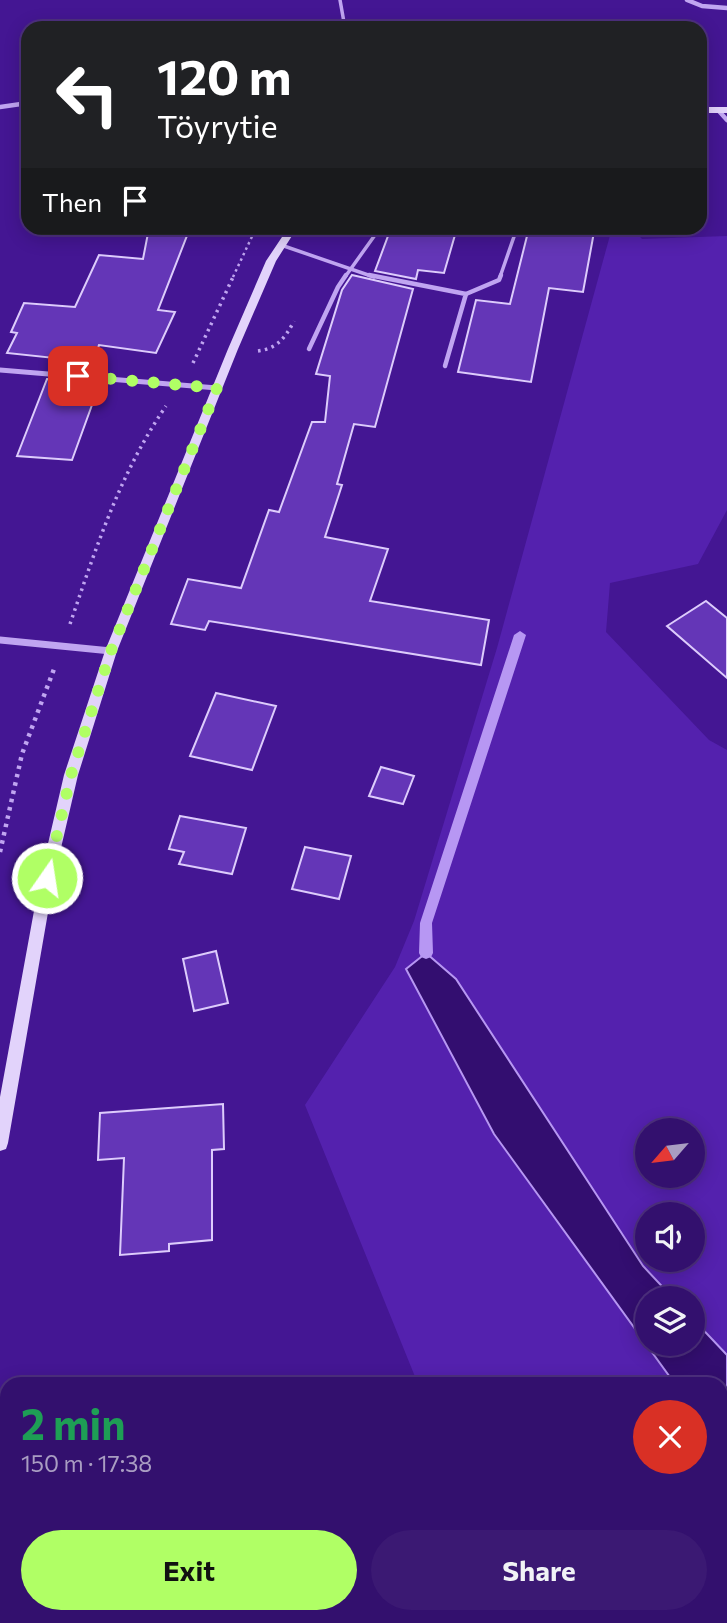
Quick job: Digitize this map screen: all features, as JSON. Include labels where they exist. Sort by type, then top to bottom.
[{"type":"main road","points":[[0,1143],[47,878],[71,775],[111,651],[233,349],[287,235]]},
{"type":"street","points":[[687,0],[702,6],[727,8]]},
{"type":"street","points":[[0,107],[21,104]]},
{"type":"street","points":[[723,110],[727,120]]},
{"type":"street","points":[[0,370],[183,383],[217,388]]},
{"type":"street","points":[[0,640],[111,651]]},
{"type":"lane","points":[[340,0],[344,21]]},
{"type":"lane","points":[[309,349],[338,287],[375,235]]},
{"type":"lane","points":[[281,245],[377,278],[467,294],[499,280],[515,235]]},
{"type":"lane","points":[[445,366],[467,294]]},
{"type":"path","points":[[0,852],[22,754],[106,521],[140,448],[160,413],[183,383],[202,347],[252,235]]},
{"type":"path","points":[[202,347],[258,351],[276,347],[283,342],[294,321]]},
{"type":"shaded area","points":[[610,235],[638,235],[642,239],[727,236],[727,510],[698,564],[610,583],[606,632],[709,740],[727,750],[727,1355],[705,1332],[705,1286],[662,1286],[649,1272],[705,1272],[705,1202],[635,1202],[635,1254],[456,979],[406,970],[493,1134],[635,1329],[635,1356],[655,1356],[670,1377],[415,1377],[305,1105],[395,967],[414,921],[497,648]]},
{"type":"shaded area","points":[[426,953],[456,979],[635,1254],[635,1272],[649,1272],[662,1286],[635,1286],[635,1329],[494,1134],[406,969]]},
{"type":"shaded area","points":[[705,1332],[727,1355],[727,1377],[670,1377],[655,1356],[705,1356]]},
{"type":"building","points":[[148,235],[187,235],[158,310],[175,312],[156,353],[99,345],[88,372],[51,369],[55,358],[7,353],[17,333],[11,332],[24,303],[75,307],[99,255],[143,259]]},
{"type":"building","points":[[388,235],[455,235],[444,273],[418,270],[416,279],[375,271]]},
{"type":"building","points":[[527,235],[593,235],[583,292],[549,288],[531,382],[458,372],[476,300],[510,304]]},
{"type":"building","points":[[352,275],[413,289],[375,427],[354,424],[337,484],[342,485],[325,537],[388,549],[370,601],[489,620],[481,665],[209,621],[205,630],[171,624],[188,579],[241,588],[269,510],[279,512],[312,422],[325,422],[330,376],[316,374],[342,290]]},
{"type":"building","points":[[47,379],[84,382],[76,404],[92,405],[72,460],[17,456]]},
{"type":"building","points":[[706,601],[727,618],[727,678],[667,626]]},
{"type":"building","points":[[216,693],[276,706],[252,770],[190,756]]},
{"type":"building","points":[[381,767],[414,776],[403,804],[369,796]]},
{"type":"building","points":[[180,816],[246,828],[232,874],[179,864],[184,852],[169,849]]},
{"type":"building","points":[[305,847],[351,856],[339,899],[292,889]]},
{"type":"building","points":[[216,951],[228,1003],[194,1011],[183,959]]},
{"type":"building","points":[[223,1104],[224,1149],[212,1150],[212,1240],[169,1244],[169,1251],[120,1255],[124,1158],[98,1160],[100,1113]]},
{"type":"waterway","points":[[426,953],[426,923],[520,635]]},
{"type":"route","points":[[47,878],[71,775],[111,651],[217,388],[78,376]]}]
